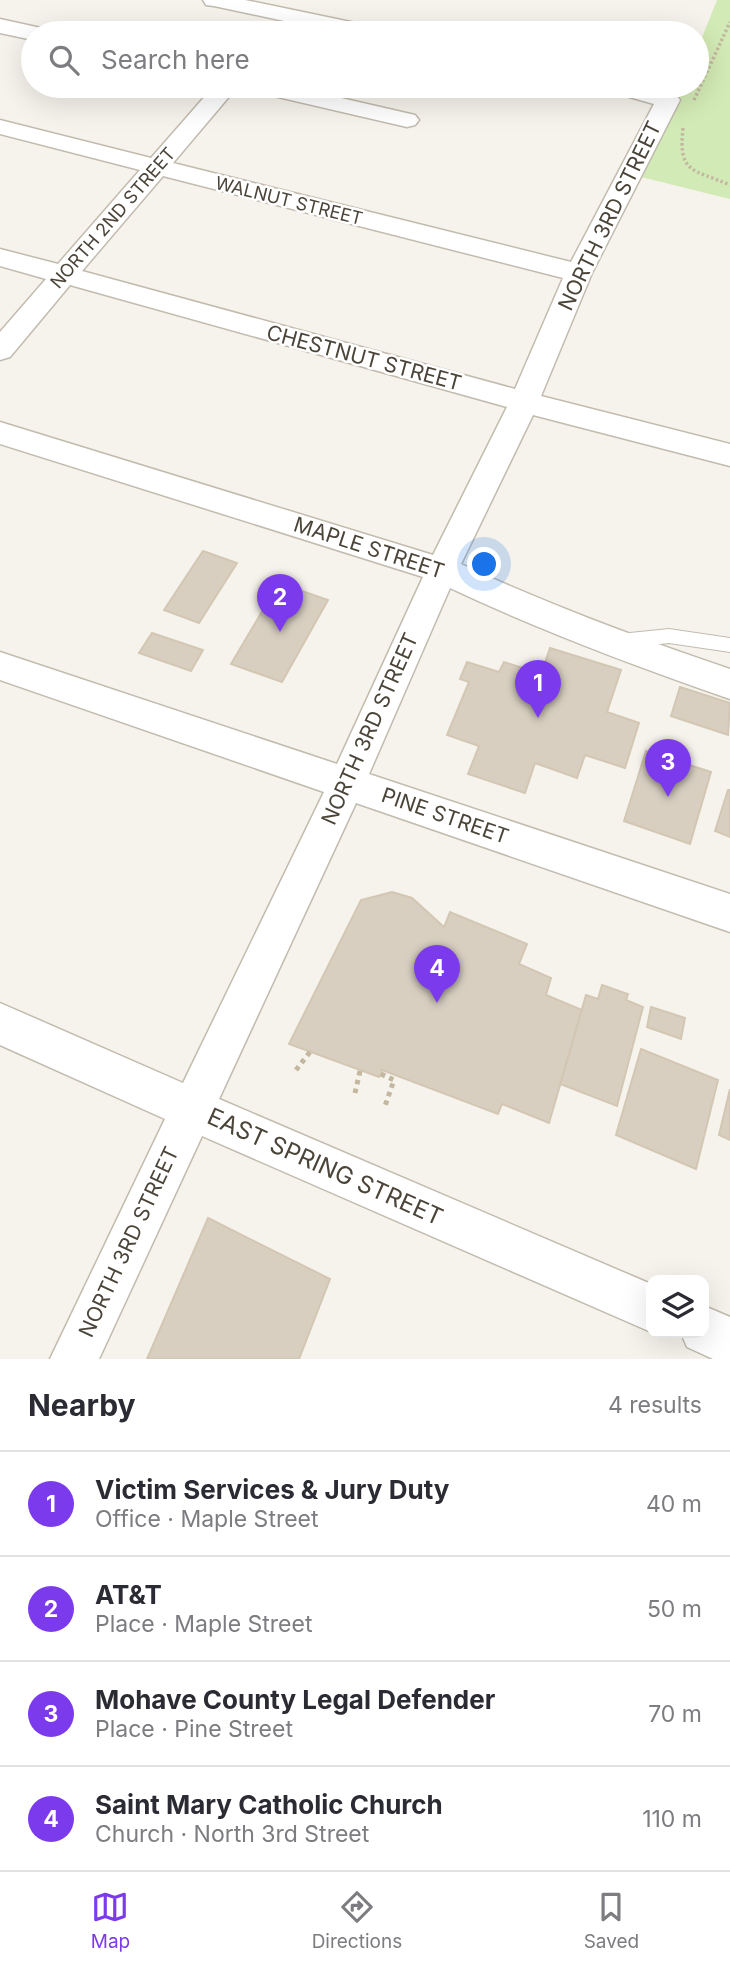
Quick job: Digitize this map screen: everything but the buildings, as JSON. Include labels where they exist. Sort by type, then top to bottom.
[{"type":"street","points":[[214,0],[293,8],[333,21]]},
{"type":"street","points":[[0,26],[21,30]]},
{"type":"street","name":"NORTH 2ND STREET","points":[[0,349],[216,98]]},
{"type":"street","points":[[312,98],[407,120]]},
{"type":"street","points":[[648,98],[681,110]]},
{"type":"street","name":"NORTH 3RD STREET","points":[[74,1359],[347,783],[442,570],[524,402],[579,273],[681,110]]},
{"type":"street","name":"WALNUT STREET","points":[[0,127],[579,273]]},
{"type":"street","name":"CHESTNUT STREET","points":[[0,257],[524,402],[730,455]]},
{"type":"street","name":"MAPLE STREET","points":[[0,433],[442,570],[522,607],[610,642],[730,684]]},
{"type":"street","name":"PINE STREET","points":[[0,666],[730,913]]},
{"type":"street","name":"EAST SPRING STREET","points":[[0,1024],[389,1197],[646,1306]]},
{"type":"street","points":[[709,1333],[730,1342]]},
{"type":"lane","points":[[610,642],[669,636],[730,645]]},
{"type":"path","points":[[709,60],[730,22]]},
{"type":"path","points":[[688,98],[681,110],[680,153],[690,168],[730,185]]},
{"type":"path","points":[[296,1070],[310,1052]]},
{"type":"path","points":[[355,1093],[360,1071]]},
{"type":"path","points":[[381,1074],[394,1080],[385,1106]]},
{"type":"green space","points":[[717,0],[730,0],[730,199],[637,176],[676,98],[709,98],[709,21]]},
{"type":"place","name":"AT&T","points":[[280,632]]},
{"type":"place","name":"Victim Services & Jury Duty","points":[[538,718]]},
{"type":"place","name":"Mohave County Legal Defender","points":[[668,797]]},
{"type":"place","name":"Saint Mary Catholic Church","points":[[437,1003]]}]
